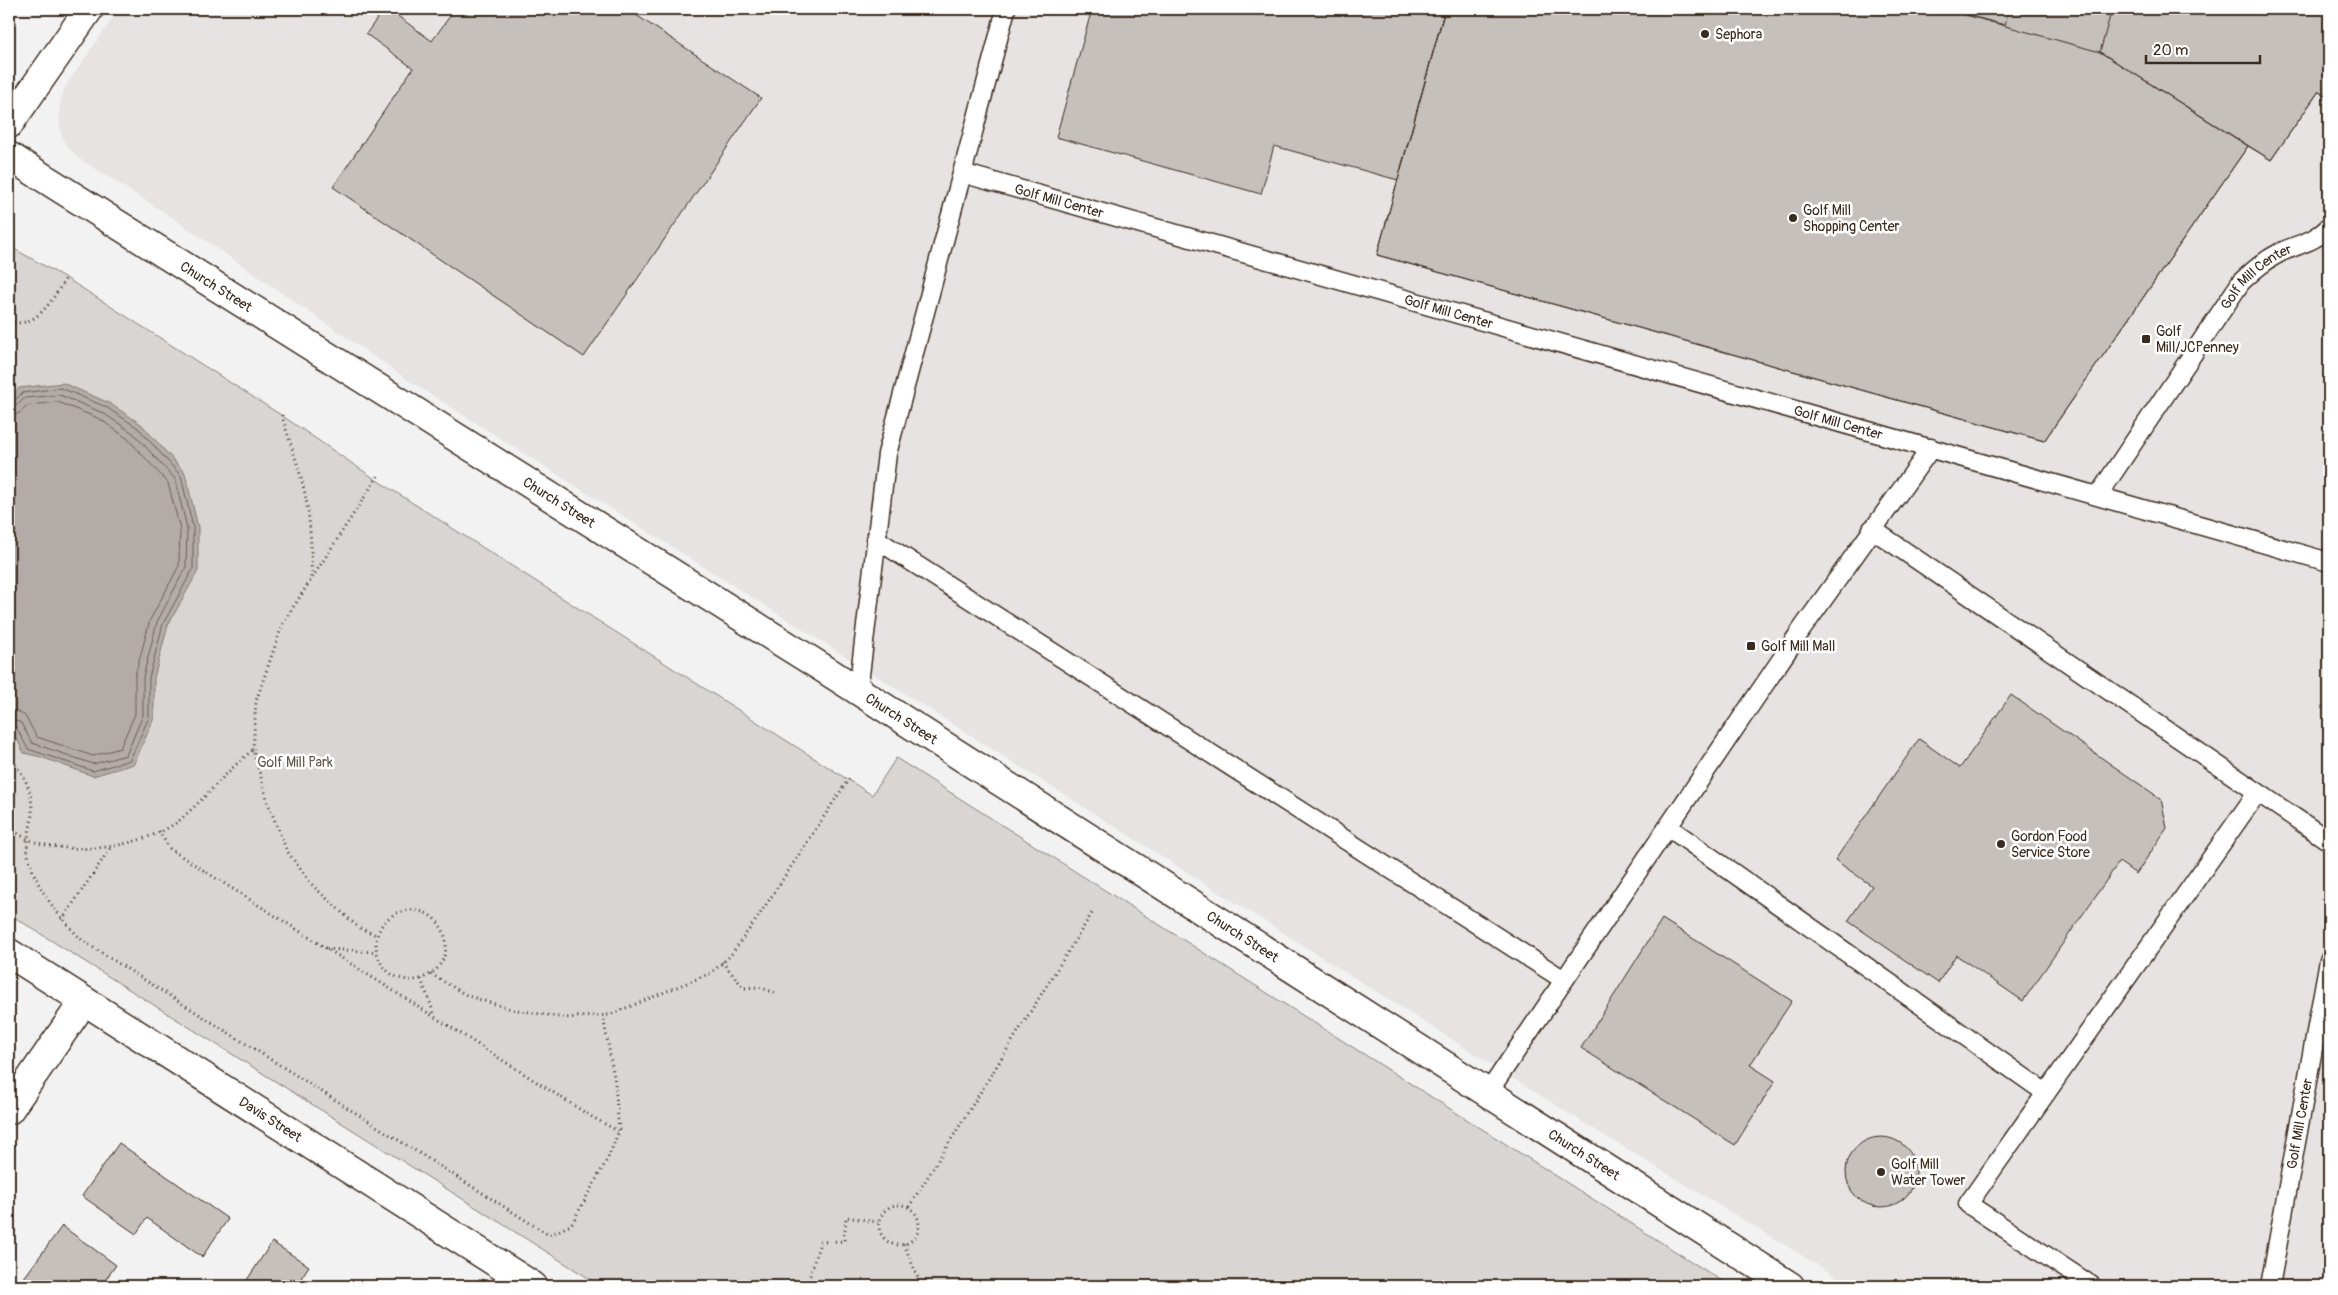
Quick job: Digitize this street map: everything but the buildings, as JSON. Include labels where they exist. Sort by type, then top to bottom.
[{"type":"street","points":[[9,124],[89,9]]},
{"type":"street","name":"Church Street","points":[[9,156],[59,185],[858,691],[1790,1286]]},
{"type":"street","name":"Davis Street","points":[[9,953],[533,1286]]},
{"type":"street","points":[[9,1110],[84,1001]]},
{"type":"lane","points":[[858,691],[887,454],[1006,9]]},
{"type":"lane","name":"Golf Mill Center","points":[[962,173],[2098,494],[2329,562]]},
{"type":"lane","name":"Golf Mill Center","points":[[2098,494],[2241,282],[2261,263],[2284,251],[2308,242],[2322,234],[2329,227]]},
{"type":"lane","points":[[1487,1094],[1802,630],[1931,448]]},
{"type":"lane","points":[[1872,529],[2329,841]]},
{"type":"lane","points":[[876,539],[1564,980]]},
{"type":"lane","points":[[2092,1286],[1968,1204],[2258,793]]},
{"type":"lane","points":[[1668,827],[2046,1093]]},
{"type":"lane","name":"Golf Mill Center","points":[[2270,1286],[2329,960]]},
{"type":"path","points":[[9,321],[26,321],[38,315],[48,305],[66,278]]},
{"type":"path","points":[[282,415],[300,474],[307,505],[312,541],[311,578]]},
{"type":"path","points":[[378,476],[283,623],[256,701],[253,750],[270,806],[287,851],[313,886],[332,904],[358,927],[378,936]]},
{"type":"path","points":[[9,828],[28,838],[62,847],[104,849],[147,837],[176,823],[216,787],[237,762],[253,750]]},
{"type":"path","points":[[9,757],[20,770],[30,787],[33,808],[27,852],[31,868],[62,920],[83,942],[549,1235],[571,1225],[604,1165],[619,1131],[615,1083],[603,1016]]},
{"type":"path","points":[[431,974],[468,996],[511,1009],[564,1018],[603,1016],[656,997],[711,973],[730,956],[762,912],[850,777]]},
{"type":"path","points":[[159,831],[170,849],[592,1118],[619,1131]]},
{"type":"path","points":[[62,920],[111,847]]},
{"type":"path","points":[[412,911],[428,915],[438,922],[444,932],[445,956],[440,966],[431,974],[421,979],[404,979],[388,972],[376,952],[378,936],[386,920],[395,914],[412,911]]},
{"type":"path","points":[[909,1207],[1092,914]]},
{"type":"path","points":[[327,949],[376,952]]},
{"type":"path","points":[[722,962],[744,988],[758,987],[776,993]]},
{"type":"path","points":[[421,979],[435,1018]]},
{"type":"path","points":[[896,1204],[909,1207],[918,1217],[919,1224],[915,1237],[904,1244],[898,1245],[885,1241],[878,1229],[878,1222],[884,1210],[896,1204]]},
{"type":"path","points":[[818,1286],[809,1279],[820,1242],[844,1241],[846,1217],[878,1222]]},
{"type":"path","points":[[904,1244],[918,1278],[918,1286]]},
{"type":"shaded area","name":"Golf Mill Shopping Center","points":[[119,9],[2329,9],[2329,1286],[1852,1286],[1584,1123],[411,382],[170,216],[78,158],[65,143],[61,134],[60,104],[65,87]]},
{"type":"green space","name":"Golf Mill Park","points":[[9,246],[66,278],[281,415],[375,479],[872,795],[896,758],[1730,1286],[601,1286],[9,914]]},
{"type":"water","points":[[63,383],[109,403],[141,424],[185,473],[198,527],[198,571],[168,625],[154,678],[154,718],[134,764],[93,776],[41,757],[24,753],[12,730],[9,728],[9,398],[19,388]]},
{"type":"place","name":"Sephora","points":[[1705,34]]},
{"type":"place","name":"Golf Mill Shopping Center","points":[[1793,218]]},
{"type":"place","name":"Golf Mill/JCPenney","points":[[2146,339]]},
{"type":"place","name":"Golf Mill Mall","points":[[1751,646]]},
{"type":"place","name":"Gordon Food Service Store","points":[[2001,844]]},
{"type":"place","name":"Golf Mill Water Tower","points":[[1881,1172]]}]
